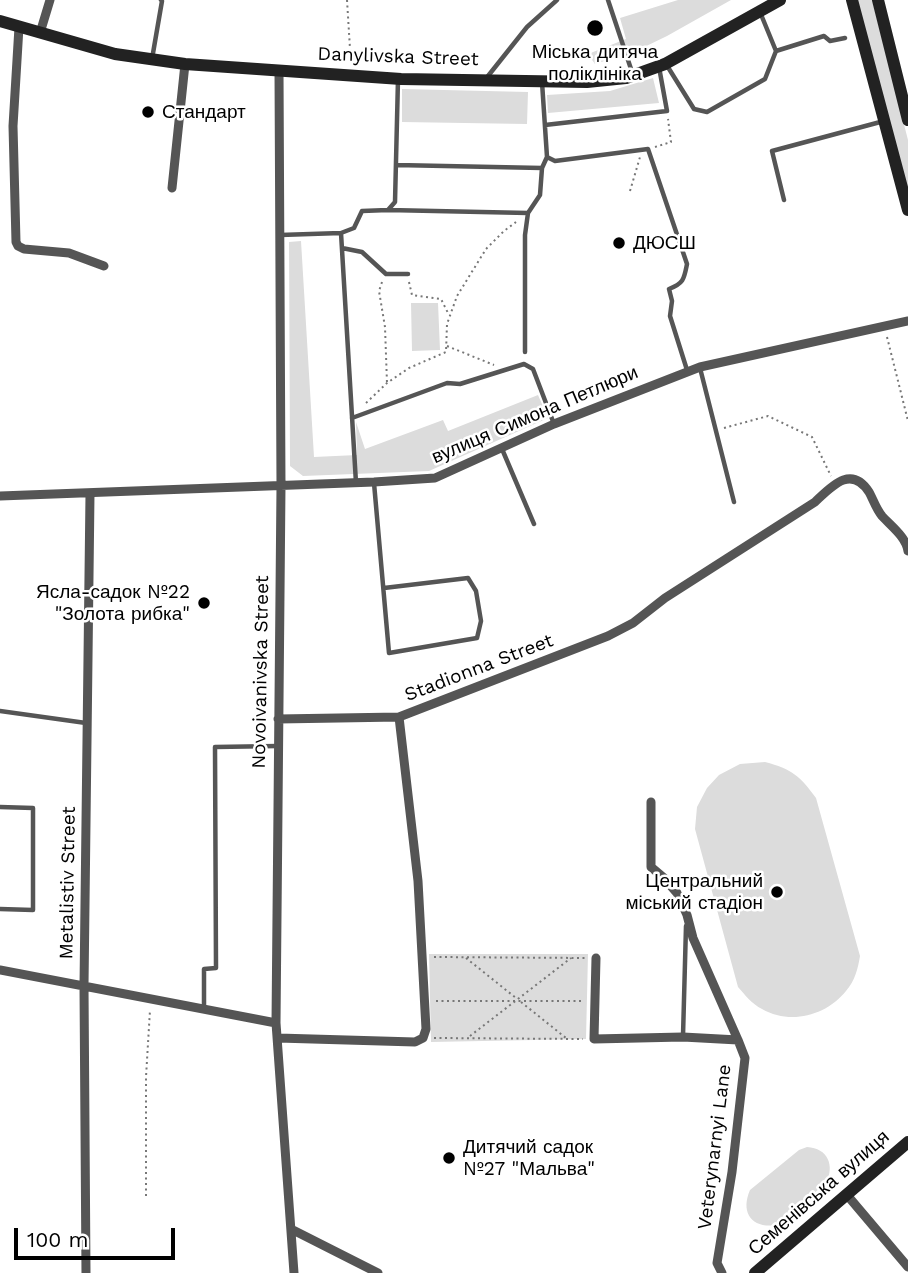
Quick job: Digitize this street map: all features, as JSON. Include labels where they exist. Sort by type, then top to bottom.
[{"type":"main road","name":"Danylivska Street","points":[[0,21],[115,54],[185,64],[398,79],[587,82],[626,78],[662,65],[780,0]]},
{"type":"main road","points":[[852,0],[908,209]]},
{"type":"main road","points":[[878,0],[908,120]]},
{"type":"main road","name":"Семенівська вулиця","points":[[755,1273],[908,1142]]},
{"type":"street","points":[[40,33],[50,0]]},
{"type":"street","points":[[19,27],[13,126],[16,242],[24,249],[69,253],[104,266]]},
{"type":"street","points":[[172,188],[185,64]]},
{"type":"street","name":"Novoivanivska Street","points":[[279,71],[281,486],[276,1023],[294,1273]]},
{"type":"street","name":"вулиця Симона Петлюри","points":[[0,496],[435,478],[554,424],[687,371],[908,321]]},
{"type":"street","points":[[835,484],[847,478],[861,482],[880,513],[907,543],[908,551]]},
{"type":"street","name":"Stadionna Street","points":[[423,1038],[426,1029],[418,881],[399,717],[608,636],[633,623],[666,598],[815,502],[835,484]]},
{"type":"street","name":"Metalistiv Street","points":[[86,1273],[84,986],[90,494]]},
{"type":"street","points":[[278,719],[399,717]]},
{"type":"street","points":[[652,802],[651,867],[677,893],[687,915],[692,938],[738,1040]]},
{"type":"street","points":[[594,1039],[596,958]]},
{"type":"street","points":[[0,970],[276,1023]]},
{"type":"street","name":"Veterynarnyi Lane","points":[[594,1039],[683,1037],[738,1040],[745,1058],[732,1172],[717,1263],[722,1273]]},
{"type":"street","points":[[278,1038],[415,1042],[423,1038]]},
{"type":"street","points":[[847,1195],[908,1267]]},
{"type":"street","points":[[291,1229],[378,1273]]},
{"type":"lane","points":[[151,60],[161,0]]},
{"type":"lane","points":[[485,80],[527,27],[557,0]]},
{"type":"lane","points":[[608,0],[633,76]]},
{"type":"lane","points":[[662,65],[694,108],[707,112],[765,79],[776,51],[760,11]]},
{"type":"lane","points":[[776,51],[824,36],[831,41],[845,38]]},
{"type":"lane","points":[[545,125],[667,111],[662,65]]},
{"type":"lane","points":[[388,210],[395,202],[398,79]]},
{"type":"lane","points":[[526,352],[525,235],[528,213],[540,195],[542,168],[547,157],[542,81]]},
{"type":"lane","points":[[784,200],[772,151],[885,120]]},
{"type":"lane","points":[[547,157],[555,161],[645,149],[687,264],[679,285],[669,289],[672,301],[670,316],[687,371]]},
{"type":"lane","points":[[396,165],[542,168]]},
{"type":"lane","points":[[280,235],[341,233],[354,228],[362,211],[528,213]]},
{"type":"lane","points":[[341,233],[356,483]]},
{"type":"lane","points":[[342,248],[362,253],[386,274],[408,274]]},
{"type":"lane","points":[[352,418],[447,383],[460,384],[524,364],[533,369],[554,424]]},
{"type":"lane","points":[[700,367],[734,502]]},
{"type":"lane","points":[[502,448],[534,524]]},
{"type":"lane","points":[[374,482],[389,653],[477,638],[481,621],[476,591],[468,578],[384,588]]},
{"type":"lane","points":[[0,711],[88,723]]},
{"type":"lane","points":[[204,1009],[204,969],[216,968],[215,747],[278,746]]},
{"type":"lane","points":[[0,807],[33,808],[33,910],[0,909]]},
{"type":"lane","points":[[683,1037],[687,915]]},
{"type":"path","points":[[347,0],[352,75]]},
{"type":"path","points":[[630,191],[645,149],[671,142],[667,111]]},
{"type":"path","points":[[352,418],[387,383],[409,368],[446,352],[447,324],[457,296],[486,249],[528,213]]},
{"type":"path","points":[[386,274],[379,291],[385,327],[387,383]]},
{"type":"path","points":[[408,274],[412,295],[441,299],[449,316]]},
{"type":"path","points":[[884,327],[908,421]]},
{"type":"path","points":[[446,346],[505,370]]},
{"type":"path","points":[[717,431],[768,416],[812,437],[835,484]]},
{"type":"path","points":[[422,957],[596,958]]},
{"type":"path","points":[[466,957],[567,1039]]},
{"type":"path","points":[[468,1038],[572,958]]},
{"type":"path","points":[[146,1196],[146,1077],[150,999]]},
{"type":"path","points":[[425,1000],[595,1001]]},
{"type":"path","points":[[423,1038],[594,1039]]},
{"type":"shaded area","points":[[678,0],[731,0],[636,51],[595,64],[588,54],[626,39],[620,18]]},
{"type":"shaded area","points":[[857,0],[872,0],[908,140],[908,194]]},
{"type":"shaded area","points":[[653,78],[659,103],[548,113],[547,95],[610,91]]},
{"type":"shaded area","points":[[402,89],[528,92],[527,124],[402,122]]},
{"type":"shaded area","points":[[301,241],[314,457],[357,455],[356,422],[365,449],[443,420],[448,431],[538,395],[548,418],[429,471],[303,476],[290,466],[289,242]]},
{"type":"shaded area","points":[[411,303],[438,303],[440,350],[412,351]]},
{"type":"shaded area","name":"Центральний міський стадіон","points":[[765,762],[795,774],[816,798],[860,956],[854,979],[838,1000],[818,1012],[796,1017],[773,1014],[762,1009],[738,987],[695,829],[697,807],[707,788],[719,775],[740,764]]},
{"type":"shaded area","points":[[429,954],[588,954],[586,1039],[431,1042]]},
{"type":"shaded area","points":[[807,1147],[820,1151],[828,1159],[830,1170],[826,1183],[777,1225],[768,1226],[755,1222],[750,1218],[746,1206],[750,1190],[799,1150]]},
{"type":"place","name":"Міська дитяча поліклініка","points":[[595,28]]},
{"type":"place","name":"Стандарт","points":[[148,112]]},
{"type":"place","name":"ДЮСШ","points":[[619,243]]},
{"type":"place","name":"Ясла-садок №22 \"Золота рибка\"","points":[[204,603]]},
{"type":"place","name":"Центральний міський стадіон","points":[[777,892]]},
{"type":"place","name":"Дитячий садок №27 \"Мальва\"","points":[[449,1158]]}]
